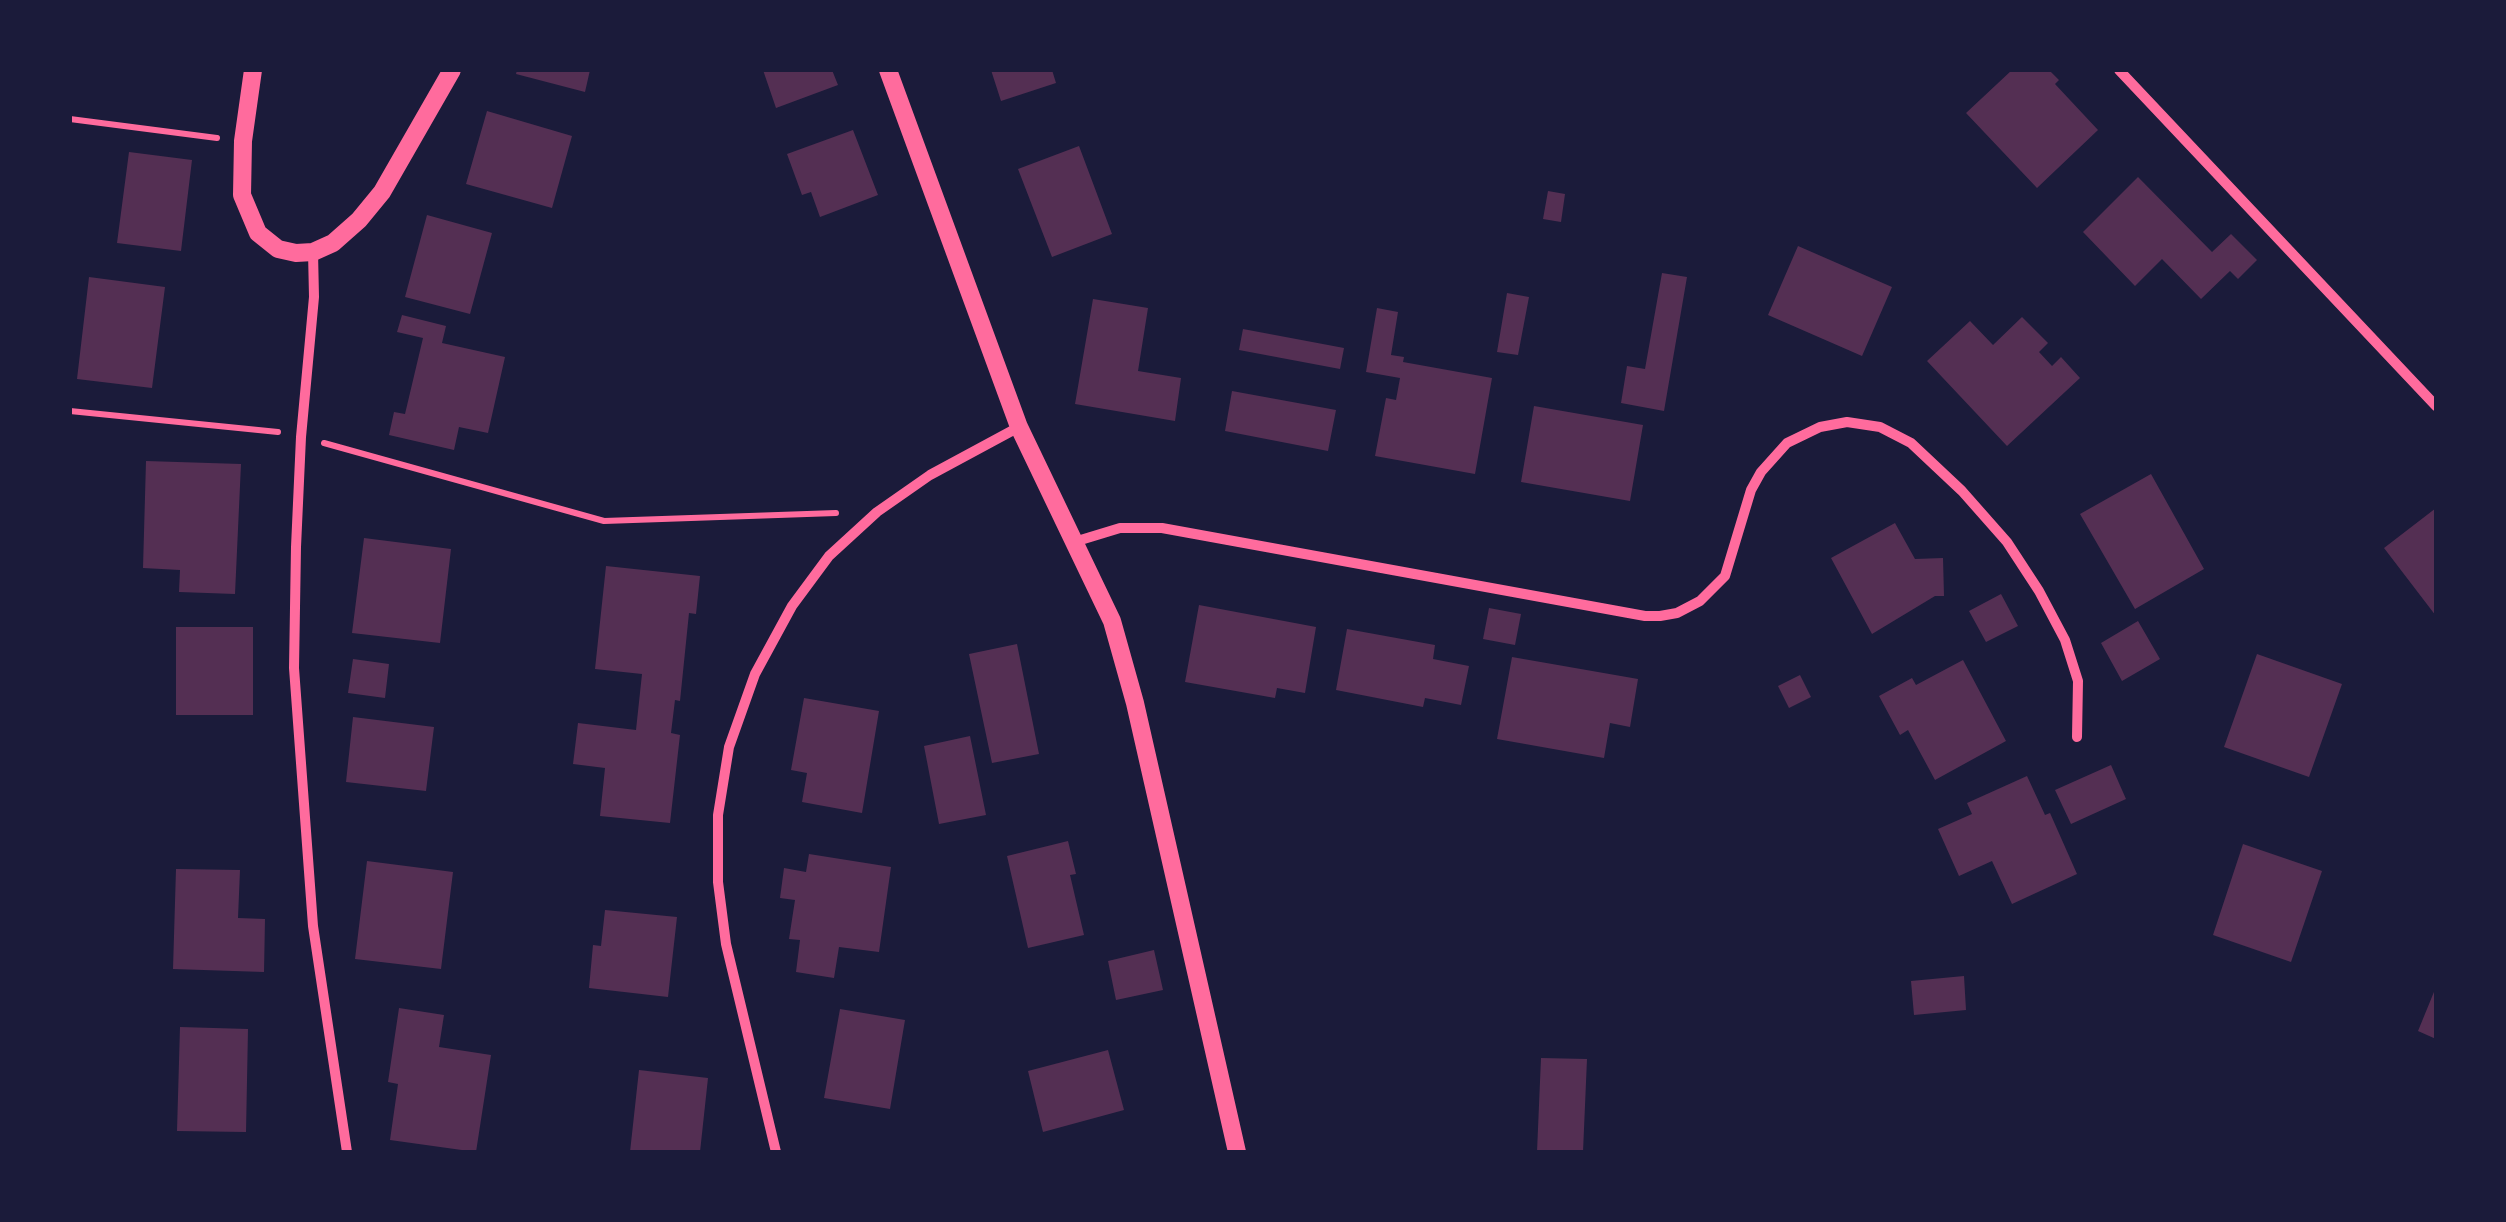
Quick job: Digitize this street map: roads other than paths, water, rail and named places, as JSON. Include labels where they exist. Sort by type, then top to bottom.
[{"type":"street","points":[[252,70],[243,141],[242,195],[251,223],[268,243],[296,253],[313,252],[333,244],[382,192],[452,70]]},
{"type":"street","points":[[888,70],[1019,427],[1112,621],[1135,703],[1237,1152]]},
{"type":"street","points":[[2119,70],[2436,406]]},
{"type":"street","points":[[313,252],[314,297],[301,437],[294,668],[313,926],[347,1152]]},
{"type":"street","points":[[1074,542],[1120,528],[1162,528],[1660,616],[1700,601],[1726,576],[1751,490],[1761,472],[1787,443],[1820,427],[1847,422],[1880,427],[1911,443],[1962,491],[2007,542],[2040,591],[2065,640],[2078,680],[2077,737]]},
{"type":"street","points":[[776,1152],[726,944],[718,882],[718,814],[729,747],[755,674],[792,606],[828,556],[877,512],[930,474],[1019,427]]}]
